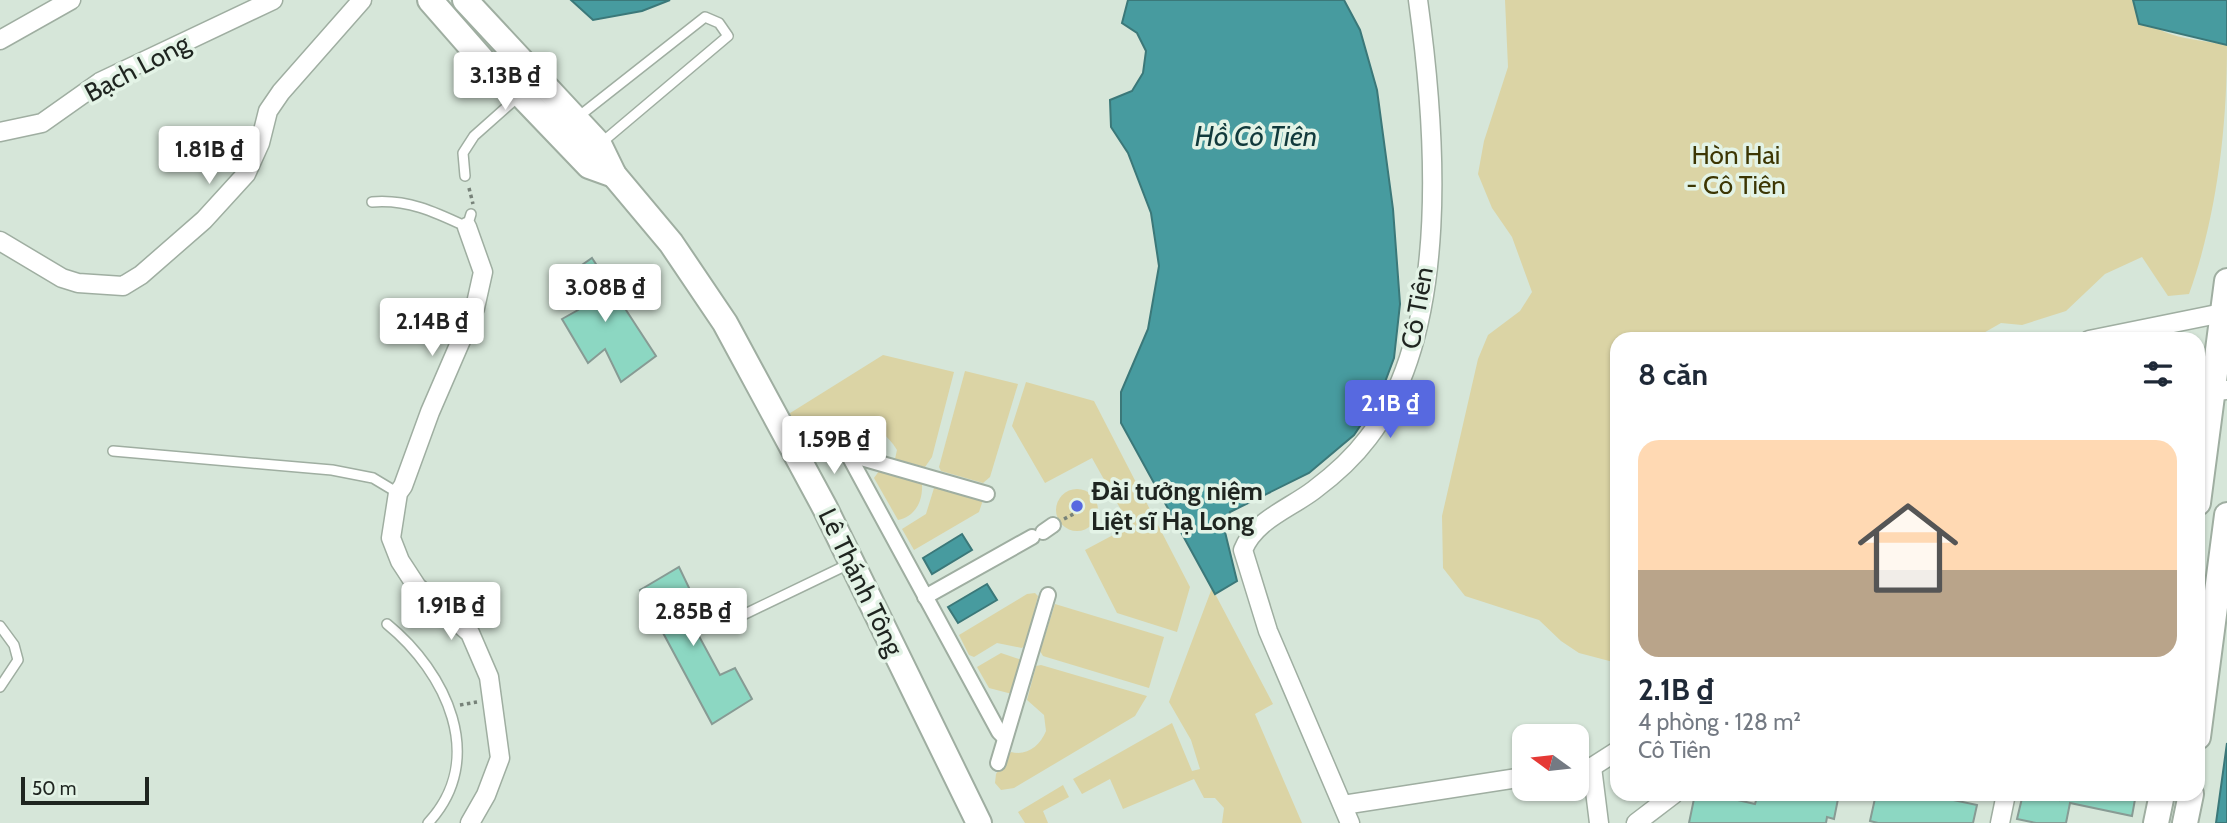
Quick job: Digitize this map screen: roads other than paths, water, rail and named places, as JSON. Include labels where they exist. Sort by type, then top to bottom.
[{"type":"main road","name":"Lê Thánh Tông","points":[[430,0],[492,72],[566,125]]},
{"type":"main road","name":"Lê Thánh Tông","points":[[465,0],[566,125],[590,150],[589,166],[614,175],[671,243],[725,323],[852,562],[979,823]]},
{"type":"main road","points":[[2205,447],[2227,281]]},
{"type":"main road","points":[[2205,683],[2227,515]]},
{"type":"main road","points":[[2156,823],[2161,801]]},
{"type":"main road","points":[[2185,823],[2189,801]]},
{"type":"street","points":[[0,40],[71,0]]},
{"type":"street","name":"Bạch Long","points":[[0,132],[42,123],[100,82],[274,0]]},
{"type":"street","points":[[0,241],[54,274],[78,283],[123,286],[141,275],[204,220],[246,174],[260,143],[268,111],[281,92],[362,0]]},
{"type":"street","name":"Cô Tiên","points":[[1350,823],[1268,631],[1243,550],[1248,537],[1264,522],[1338,471],[1368,438],[1395,396],[1406,366],[1419,325],[1434,153],[1419,0]]},
{"type":"street","points":[[469,221],[483,272],[475,308],[398,493],[391,538],[400,561],[417,587],[470,633],[489,677],[500,758],[486,795],[470,823]]},
{"type":"street","points":[[2129,332],[2225,312]]},
{"type":"street","points":[[786,437],[986,494]]},
{"type":"street","points":[[849,456],[999,732],[1005,738]]},
{"type":"street","points":[[925,597],[1043,531]]},
{"type":"street","points":[[998,764],[1048,594]]},
{"type":"street","points":[[1589,766],[1610,755]]},
{"type":"street","points":[[1343,805],[1512,779]]},
{"type":"street","points":[[1589,784],[1599,823]]},
{"type":"street","points":[[1636,823],[1665,801]]},
{"type":"street","points":[[2000,823],[2005,801]]},
{"type":"lane","points":[[566,125],[705,17],[719,23],[728,36],[590,150]]},
{"type":"lane","points":[[465,176],[463,153],[474,136],[520,94]]},
{"type":"lane","points":[[372,202],[396,200],[469,221]]},
{"type":"lane","points":[[113,451],[332,470],[373,478],[398,493]]},
{"type":"lane","points":[[745,614],[852,562]]},
{"type":"lane","points":[[387,624],[425,661],[439,684],[448,707],[457,749],[455,779],[443,808],[428,823]]},
{"type":"lane","points":[[0,626],[14,645],[19,660],[0,687]]},
{"type":"water","points":[[571,0],[670,0],[642,11],[593,20]]},
{"type":"water","name":"Hồ Cô Tiên","points":[[1128,0],[1344,0],[1360,30],[1377,90],[1393,209],[1400,304],[1394,358],[1379,398],[1354,435],[1309,473],[1230,512],[1225,532],[1237,581],[1215,594],[1121,423],[1121,392],[1148,329],[1159,266],[1151,213],[1128,153],[1111,127],[1110,100],[1132,91],[1143,73],[1146,51],[1137,33],[1122,23]]},
{"type":"water","points":[[2133,0],[2227,0],[2227,45],[2139,24]]},
{"type":"water","points":[[962,534],[972,550],[932,574],[923,558]]},
{"type":"water","points":[[987,584],[997,600],[958,623],[948,607]]},
{"type":"water","points":[[2227,743],[2227,823],[2216,823]]},
{"type":"place","name":"Đài tưởng niệm Liệt sĩ Hạ Long","points":[[1077,506]]},
{"type":"park label","name":"Hòn Hai - Cô Tiên","points":[[1736,170]]}]
